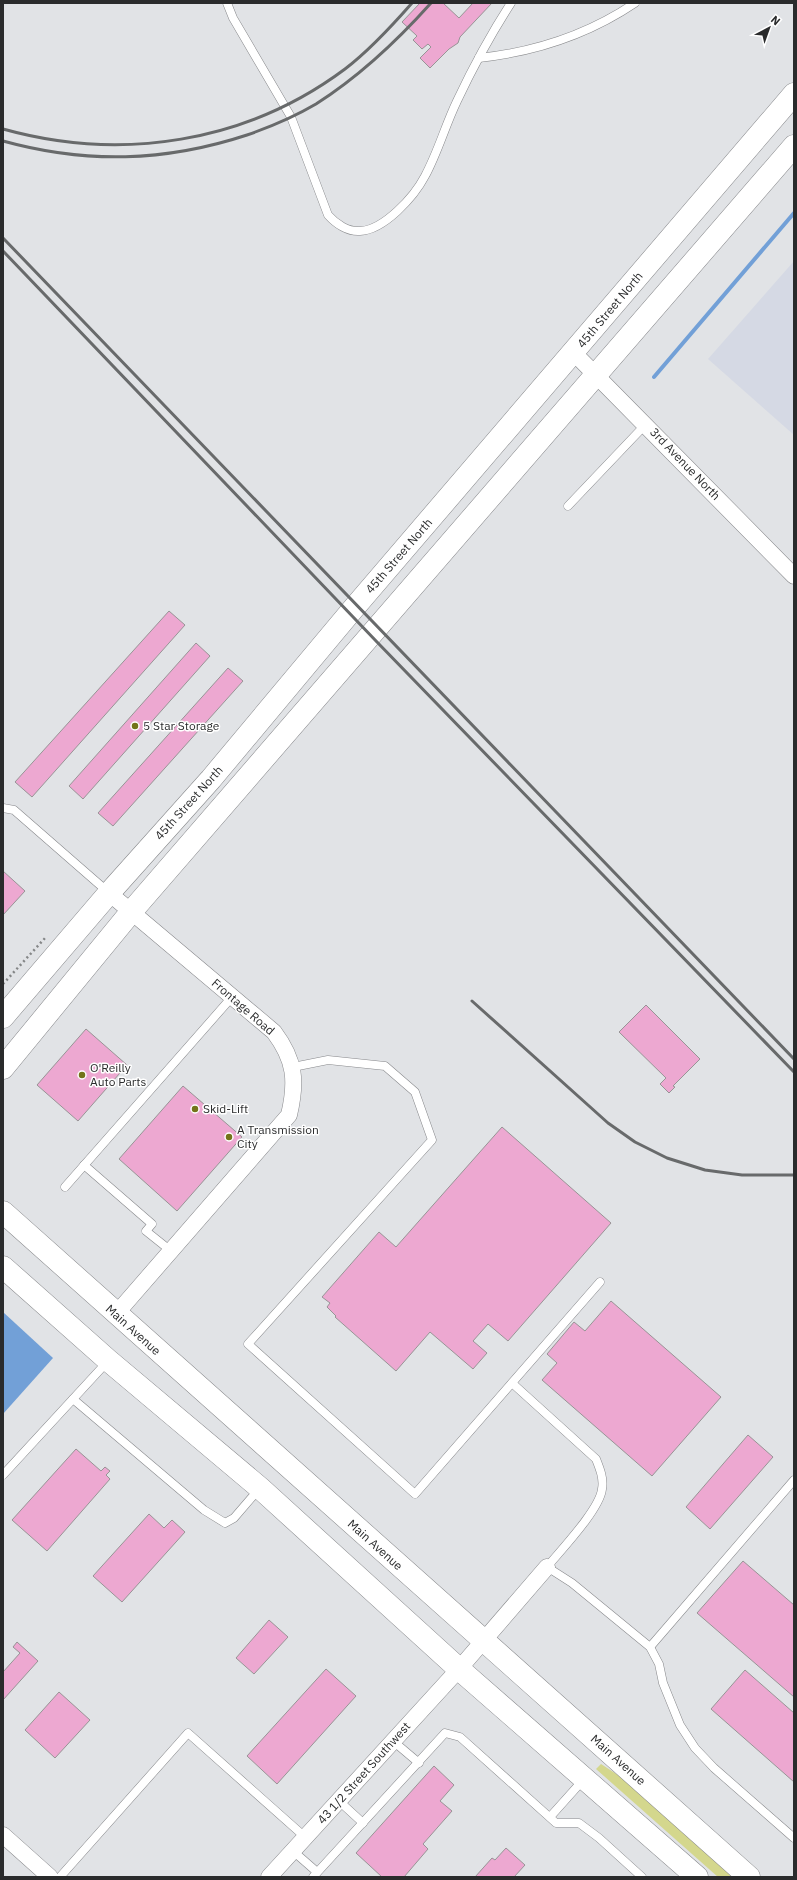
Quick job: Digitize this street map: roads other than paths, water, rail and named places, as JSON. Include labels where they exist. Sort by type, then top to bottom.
[{"type":"main road","name":"45th Street North","points":[[3,1017],[109,893],[211,779],[353,609],[574,353],[794,94]]},
{"type":"main road","points":[[3,1068],[132,912],[794,146]]},
{"type":"main road","name":"Main Avenue","points":[[3,1212],[749,1877]]},
{"type":"main road","points":[[3,1267],[109,1361],[260,1488],[459,1669],[697,1877]]},
{"type":"street","name":"3rd Avenue North","points":[[574,353],[646,424],[794,576]]},
{"type":"street","name":"Frontage Road","points":[[109,893],[274,1032],[284,1046],[293,1067],[294,1094],[289,1115],[116,1314]]},
{"type":"street","name":"43 1/2 Street Southwest","points":[[269,1877],[459,1669],[547,1567]]},
{"type":"street","points":[[3,1835],[50,1877]]},
{"type":"lane","points":[[228,3],[233,18],[291,117],[328,216],[336,223],[359,232],[382,224],[412,196],[424,177],[456,102],[493,32],[511,3]]},
{"type":"lane","points":[[480,58],[505,55],[537,48],[591,27],[635,3]]},
{"type":"lane","points":[[568,506],[646,424]]},
{"type":"lane","points":[[3,808],[14,810],[109,893]]},
{"type":"lane","points":[[65,1187],[232,997]]},
{"type":"lane","points":[[293,1067],[328,1060],[385,1066],[414,1092],[432,1140],[248,1344],[415,1494],[600,1282]]},
{"type":"lane","points":[[84,1165],[152,1224],[146,1231],[171,1251]]},
{"type":"lane","points":[[3,1475],[109,1361]]},
{"type":"lane","points":[[512,1383],[596,1459],[602,1474],[602,1489],[597,1504],[547,1567],[572,1583],[650,1647],[659,1664],[663,1684],[680,1725],[695,1748],[714,1768],[794,1838]]},
{"type":"lane","points":[[73,1399],[204,1510],[225,1523],[234,1518],[260,1488]]},
{"type":"lane","points":[[650,1647],[794,1480]]},
{"type":"lane","points":[[60,1877],[188,1733],[305,1837]]},
{"type":"lane","points":[[293,1851],[315,1875],[445,1734],[460,1736],[556,1823],[579,1823],[599,1838],[642,1877]]},
{"type":"lane","points":[[393,1741],[418,1763]]},
{"type":"lane","points":[[550,1817],[585,1778]]},
{"type":"lane","points":[[339,1801],[363,1823]]},
{"type":"water","points":[[3,1312],[53,1358],[3,1414]]},
{"type":"waterway","points":[[654,377],[794,213]]},
{"type":"railway","points":[[3,129],[48,139],[92,144],[137,144],[181,139],[224,129],[266,114],[307,94],[345,69],[380,38],[412,3]]},
{"type":"railway","points":[[3,141],[65,154],[125,157],[186,151],[247,135],[299,113],[316,104],[348,82],[405,31],[431,3]]},
{"type":"railway","points":[[3,238],[794,1059]]},
{"type":"railway","points":[[3,251],[377,642],[794,1072]]},
{"type":"railway","points":[[472,1001],[608,1123],[635,1142],[667,1158],[705,1170],[742,1175],[794,1175]]},
{"type":"place","name":"5 Star Storage","points":[[135,726]]},
{"type":"place","name":"O'Reilly Auto Parts","points":[[82,1075]]},
{"type":"place","name":"Skid-Lift","points":[[195,1109]]},
{"type":"place","name":"A Transmission City","points":[[229,1137]]}]
